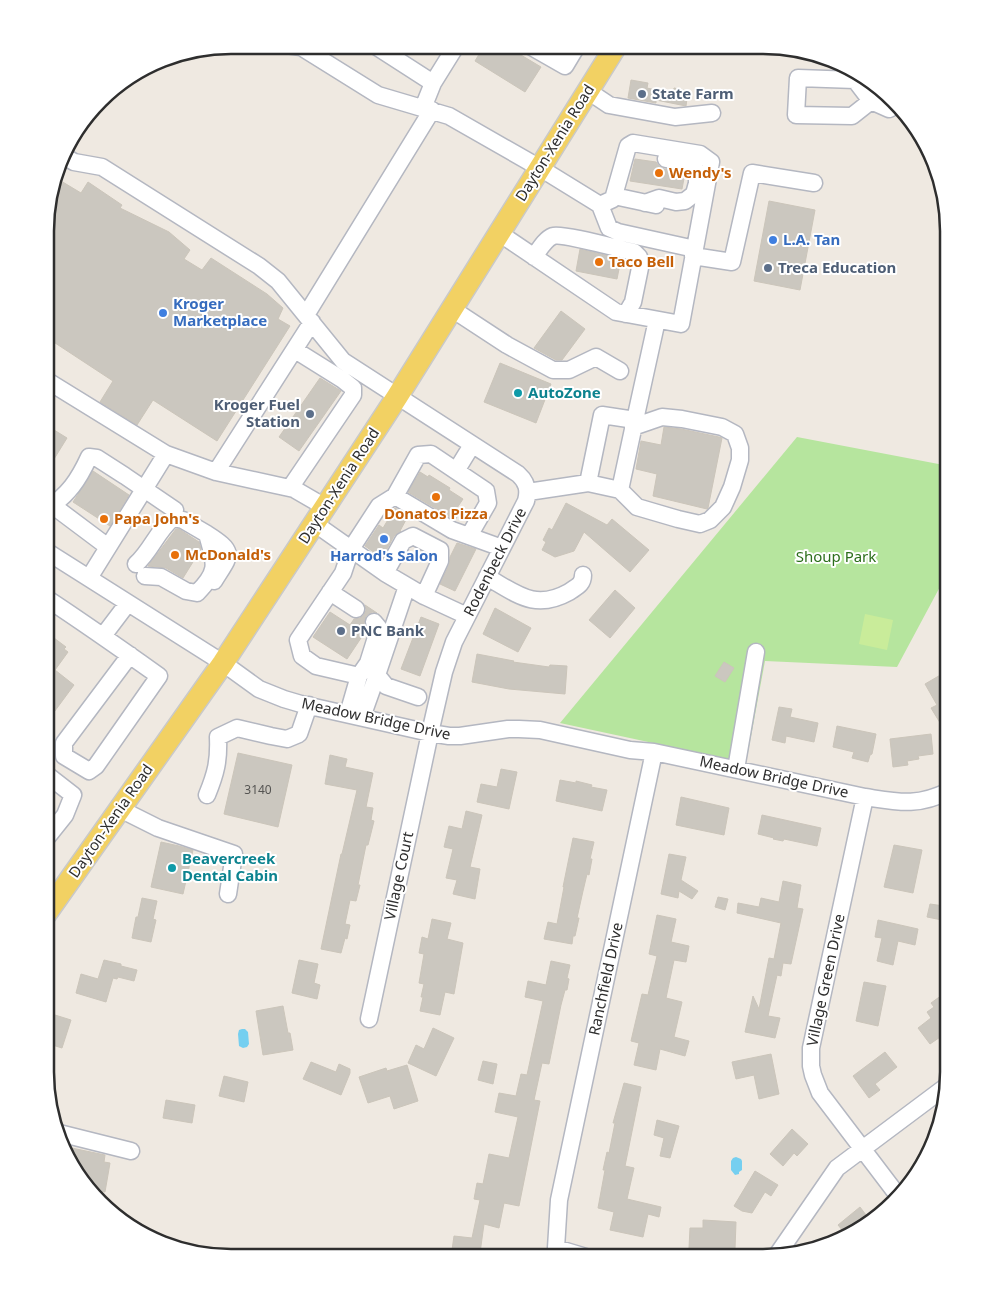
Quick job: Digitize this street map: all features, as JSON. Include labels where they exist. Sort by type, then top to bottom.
[{"type":"main road","name":"Dayton-Xenia Road","points":[[54,902],[223,663],[397,397],[611,54]]},
{"type":"street","points":[[309,54],[378,95],[449,116],[540,168],[609,200],[645,203],[701,214]]},
{"type":"street","points":[[388,54],[433,84]]},
{"type":"street","points":[[216,472],[295,350],[309,319],[427,109],[433,84],[448,54]]},
{"type":"street","points":[[544,54],[565,66],[572,54]]},
{"type":"street","points":[[588,91],[609,105],[618,107],[675,117],[712,114]]},
{"type":"street","points":[[871,101],[890,108]]},
{"type":"street","points":[[634,145],[609,200],[609,228],[732,262],[752,173],[814,183]]},
{"type":"street","points":[[634,145],[650,156],[692,164],[698,173],[694,194],[685,201],[676,202],[659,198],[645,203]]},
{"type":"street","points":[[500,233],[616,312],[681,324],[710,162],[700,154],[634,145]]},
{"type":"street","name":"Rodenbeck Drive","points":[[69,159],[74,162],[102,167],[260,266],[278,281],[343,361],[518,474],[526,482],[528,492],[526,501],[454,642],[444,672],[430,733]]},
{"type":"street","points":[[534,257],[548,239],[554,235],[634,252],[639,257],[641,263],[633,302],[626,314]]},
{"type":"street","points":[[452,309],[507,345],[553,370],[569,370],[596,357],[620,371]]},
{"type":"street","points":[[620,490],[657,320]]},
{"type":"street","points":[[290,488],[353,395],[353,388],[343,380],[295,350]]},
{"type":"street","points":[[54,385],[166,454],[216,472],[294,489],[351,549],[424,596],[468,616]]},
{"type":"street","points":[[528,492],[588,483],[620,490],[637,507],[678,520],[700,524],[710,520],[723,507],[732,487],[740,460],[740,448],[735,434],[722,426],[662,417],[634,424],[602,415],[588,483]]},
{"type":"street","points":[[456,470],[472,445]]},
{"type":"street","points":[[88,578],[166,454]]},
{"type":"street","points":[[359,676],[316,666],[302,656],[298,640],[343,573],[351,549],[379,506],[395,496],[418,455],[431,454],[486,492],[488,503],[469,536]]},
{"type":"street","points":[[54,504],[69,491],[89,456],[97,458],[175,510]]},
{"type":"street","points":[[395,496],[452,530],[502,548]]},
{"type":"street","points":[[54,510],[108,548]]},
{"type":"street","points":[[173,518],[183,520],[207,534],[215,568],[197,593],[186,591],[162,577],[141,570],[145,557],[165,525],[173,518]]},
{"type":"street","points":[[385,572],[403,541],[413,536],[440,550],[440,561],[424,596]]},
{"type":"street","name":"Meadow Bridge Drive","points":[[54,556],[223,663],[259,689],[284,699],[450,736],[519,728],[538,730],[630,750],[654,752],[865,797],[906,803],[927,800],[940,795]]},
{"type":"street","points":[[487,577],[522,597],[541,601],[562,596],[578,586],[582,582],[582,575]]},
{"type":"street","points":[[355,716],[377,675],[407,586]]},
{"type":"street","points":[[330,592],[356,609]]},
{"type":"street","points":[[54,603],[103,636],[130,655],[159,676],[96,766],[89,771],[64,756],[64,743],[130,655]]},
{"type":"street","points":[[103,636],[128,603]]},
{"type":"street","points":[[355,716],[359,676],[368,663],[379,628],[374,622]]},
{"type":"street","points":[[736,769],[756,652]]},
{"type":"street","points":[[377,675],[386,686],[418,697]]},
{"type":"street","points":[[207,795],[214,777],[218,757],[218,737],[237,728],[287,739],[299,734],[310,705]]},
{"type":"street","name":"Village Court","points":[[369,1019],[430,733]]},
{"type":"street","name":"Ranchfield Drive","points":[[559,1249],[556,1248],[558,1206],[654,752]]},
{"type":"street","points":[[54,780],[73,795],[65,815],[54,829]]},
{"type":"street","name":"Village Green Drive","points":[[865,797],[813,1039],[811,1056],[813,1075],[820,1093],[894,1191]]},
{"type":"street","points":[[120,809],[158,828],[234,854],[228,894]]},
{"type":"street","points":[[782,1248],[837,1168],[939,1091]]},
{"type":"street","points":[[65,1134],[131,1151]]},
{"type":"green space","name":"Shoup Park","points":[[797,437],[940,464],[940,587],[897,667],[765,661],[746,763],[560,723]]},
{"type":"green space","points":[[865,614],[893,620],[887,650],[859,644]]},
{"type":"water","points":[[242,1029],[248,1032],[249,1044],[243,1048],[239,1046],[238,1034],[239,1030]]},
{"type":"water","points":[[736,1157],[742,1161],[742,1170],[739,1174],[735,1175],[731,1170],[731,1161]]},
{"type":"building","points":[[479,54],[519,54],[541,67],[525,92],[475,61]]},
{"type":"building","points":[[631,80],[648,83],[647,88],[673,94],[674,88],[688,91],[686,106],[656,100],[656,103],[628,98]]},
{"type":"building","name":"Wendy's","points":[[635,159],[656,162],[664,169],[685,173],[682,189],[630,181]]},
{"type":"building","name":"Kroger Marketplace","points":[[61,181],[81,193],[88,182],[122,205],[120,208],[169,232],[190,250],[184,259],[202,270],[211,258],[267,294],[283,308],[278,319],[290,326],[217,441],[153,400],[137,425],[100,402],[113,381],[54,342],[54,219]]},
{"type":"building","points":[[769,201],[815,210],[800,290],[754,281]]},
{"type":"building","name":"Taco Bell","points":[[580,249],[621,259],[617,279],[576,271]]},
{"type":"building","points":[[561,311],[585,329],[562,360],[556,360],[534,348]]},
{"type":"building","name":"AutoZone","points":[[500,363],[551,384],[536,423],[484,402]]},
{"type":"building","name":"Kroger Fuel Station","points":[[320,378],[341,391],[299,451],[279,437]]},
{"type":"building","points":[[664,427],[722,438],[707,509],[653,496],[657,474],[636,469],[641,441],[661,445]]},
{"type":"building","points":[[54,430],[67,438],[54,459]]},
{"type":"building","points":[[93,471],[129,495],[110,526],[73,502]]},
{"type":"building","points":[[420,472],[428,477],[429,475],[450,488],[449,490],[463,499],[455,511],[459,514],[455,520],[408,492]]},
{"type":"building","points":[[566,503],[607,525],[612,519],[649,550],[630,572],[584,532],[574,551],[555,557],[542,550],[546,542],[543,540],[549,528],[552,530]]},
{"type":"building","name":"Harrod's Salon","points":[[395,508],[408,516],[401,531],[394,536],[382,558],[365,546],[379,525],[383,528]]},
{"type":"building","name":"McDonald's","points":[[176,529],[199,542],[201,549],[183,578],[166,568],[148,566]]},
{"type":"building","points":[[457,543],[476,549],[455,591],[440,584]]},
{"type":"building","points":[[615,590],[635,608],[610,638],[589,620]]},
{"type":"building","name":"PNC Bank","points":[[365,605],[377,613],[372,612],[365,618],[364,624],[367,629],[347,659],[313,637],[330,612],[350,625],[354,619],[364,615]]},
{"type":"building","points":[[495,608],[531,628],[518,652],[483,634]]},
{"type":"building","points":[[421,617],[439,624],[420,676],[401,669]]},
{"type":"building","points":[[54,638],[66,647],[64,649],[68,652],[55,670],[74,685],[54,712]]},
{"type":"building","points":[[477,654],[549,667],[550,665],[567,666],[565,694],[509,689],[472,682]]},
{"type":"building","points":[[724,662],[734,668],[725,682],[715,676]]},
{"type":"building","points":[[940,675],[940,723],[931,708],[937,705],[925,684]]},
{"type":"building","points":[[779,707],[792,709],[790,717],[818,723],[814,742],[786,736],[785,743],[772,740]]},
{"type":"building","points":[[837,726],[876,734],[872,754],[868,762],[852,758],[854,752],[833,747]]},
{"type":"building","points":[[931,734],[933,754],[918,756],[919,759],[907,761],[908,765],[893,767],[890,739]]},
{"type":"building","points":[[238,753],[292,765],[278,827],[224,814]]},
{"type":"building","points":[[330,755],[347,759],[345,767],[373,773],[366,807],[373,808],[371,820],[374,821],[368,845],[366,845],[356,901],[350,900],[345,924],[350,925],[341,953],[321,949],[357,790],[325,784]]},
{"type":"building","points":[[501,769],[517,772],[509,809],[477,802],[481,784],[497,787]]},
{"type":"building","points":[[560,780],[576,783],[576,781],[592,785],[591,787],[607,790],[602,811],[556,801]]},
{"type":"building","points":[[681,797],[729,808],[724,835],[676,825]]},
{"type":"building","points":[[466,811],[482,815],[470,867],[480,869],[475,899],[453,894],[457,880],[446,878],[453,849],[444,847],[449,826],[462,829]]},
{"type":"building","points":[[762,815],[821,828],[817,846],[784,839],[783,841],[773,839],[758,834]]},
{"type":"building","points":[[573,838],[594,842],[589,875],[587,874],[572,944],[544,939],[548,922],[557,924]]},
{"type":"building","name":"Beavercreek Dental Cabin","points":[[161,842],[193,850],[183,894],[151,887]]},
{"type":"building","points":[[894,845],[922,850],[913,893],[884,887]]},
{"type":"building","points":[[669,854],[686,857],[681,880],[698,891],[692,899],[679,891],[678,898],[661,894]]},
{"type":"building","points":[[783,881],[801,885],[797,908],[803,909],[791,964],[783,963],[781,976],[777,975],[768,1016],[780,1018],[775,1038],[745,1032],[753,996],[759,1009],[769,958],[774,959],[781,923],[737,913],[738,903],[759,907],[761,898],[779,902]]},
{"type":"building","points":[[718,897],[728,899],[725,910],[715,907]]},
{"type":"building","points":[[142,898],[157,901],[153,919],[156,920],[151,942],[132,938]]},
{"type":"building","points":[[930,904],[940,905],[940,920],[927,917]]},
{"type":"building","points":[[657,915],[676,919],[671,942],[689,946],[686,962],[674,960],[666,998],[682,1002],[674,1037],[689,1041],[685,1056],[660,1049],[656,1070],[634,1065],[639,1043],[631,1041],[642,994],[648,995],[657,956],[649,954]]},
{"type":"building","points":[[432,919],[451,923],[447,939],[463,943],[454,994],[445,992],[440,1015],[420,1011],[424,984],[419,983],[424,954],[419,953],[422,937],[428,939]]},
{"type":"building","points":[[878,920],[918,929],[915,945],[898,941],[893,965],[877,961],[882,938],[875,937]]},
{"type":"building","points":[[104,960],[137,970],[134,981],[118,977],[117,979],[113,978],[106,1002],[76,993],[81,974],[98,979]]},
{"type":"building","points":[[299,960],[318,964],[314,983],[320,985],[317,999],[292,993]]},
{"type":"building","points":[[551,961],[570,965],[567,990],[565,990],[561,1005],[549,1064],[542,1063],[534,1100],[540,1101],[519,1206],[504,1203],[499,1228],[484,1224],[481,1249],[452,1249],[454,1236],[472,1238],[480,1200],[474,1199],[477,1183],[483,1184],[489,1154],[509,1158],[518,1117],[495,1112],[499,1093],[516,1096],[521,1074],[527,1075],[543,1001],[525,997],[528,981],[546,985]]},
{"type":"building","points":[[864,982],[886,986],[878,1026],[856,1021]]},
{"type":"building","points":[[940,996],[940,1037],[930,1044],[918,1028],[931,1018],[927,1012],[934,1007],[931,1003]]},
{"type":"building","points":[[283,1006],[293,1050],[263,1055],[256,1011]]},
{"type":"building","points":[[55,1015],[71,1020],[62,1048],[54,1046]]},
{"type":"building","points":[[433,1028],[454,1038],[436,1076],[408,1063],[416,1045],[424,1049]]},
{"type":"building","points":[[885,1052],[897,1067],[875,1084],[880,1090],[869,1098],[853,1076]]},
{"type":"building","points":[[771,1054],[779,1094],[759,1099],[754,1075],[736,1079],[732,1062]]},
{"type":"building","points":[[483,1061],[497,1064],[493,1084],[478,1080]]},
{"type":"building","points":[[311,1062],[336,1072],[339,1064],[350,1069],[341,1095],[303,1079]]},
{"type":"building","points":[[407,1065],[418,1101],[394,1109],[390,1096],[368,1103],[359,1077],[386,1068],[387,1071]]},
{"type":"building","points":[[224,1076],[248,1082],[244,1102],[219,1096]]},
{"type":"building","points":[[624,1083],[641,1087],[625,1166],[634,1168],[627,1199],[661,1207],[659,1217],[648,1214],[643,1237],[610,1230],[614,1212],[598,1208],[605,1170],[603,1170],[607,1152],[609,1153],[615,1123],[613,1123]]},
{"type":"building","points":[[166,1100],[195,1105],[192,1123],[163,1118]]},
{"type":"building","points":[[657,1120],[679,1126],[670,1158],[660,1156],[664,1138],[654,1135]]},
{"type":"building","points":[[792,1129],[808,1144],[797,1156],[794,1153],[783,1166],[770,1154]]},
{"type":"building","points":[[71,1148],[105,1155],[104,1162],[110,1163],[105,1192],[100,1191],[90,1180]]},
{"type":"building","points":[[755,1171],[778,1185],[771,1196],[765,1192],[752,1213],[742,1211],[734,1206]]},
{"type":"building","points":[[860,1207],[867,1216],[842,1230],[838,1225]]},
{"type":"building","points":[[703,1220],[736,1222],[735,1249],[689,1248],[690,1228],[703,1228]]},
{"type":"place","name":"State Farm","points":[[642,94]]},
{"type":"place","name":"Wendy's","points":[[659,173]]},
{"type":"place","name":"L.A. Tan","points":[[773,240]]},
{"type":"place","name":"Taco Bell","points":[[599,262]]},
{"type":"place","name":"Treca Education","points":[[768,268]]},
{"type":"place","name":"Kroger Marketplace","points":[[163,313]]},
{"type":"place","name":"AutoZone","points":[[518,393]]},
{"type":"place","name":"Kroger Fuel Station","points":[[310,414]]},
{"type":"place","name":"Donatos Pizza","points":[[436,497]]},
{"type":"place","name":"Papa John's","points":[[104,519]]},
{"type":"place","name":"Harrod's Salon","points":[[384,539]]},
{"type":"place","name":"McDonald's","points":[[175,555]]},
{"type":"place","name":"PNC Bank","points":[[341,631]]},
{"type":"place","name":"Beavercreek Dental Cabin","points":[[172,868]]}]
